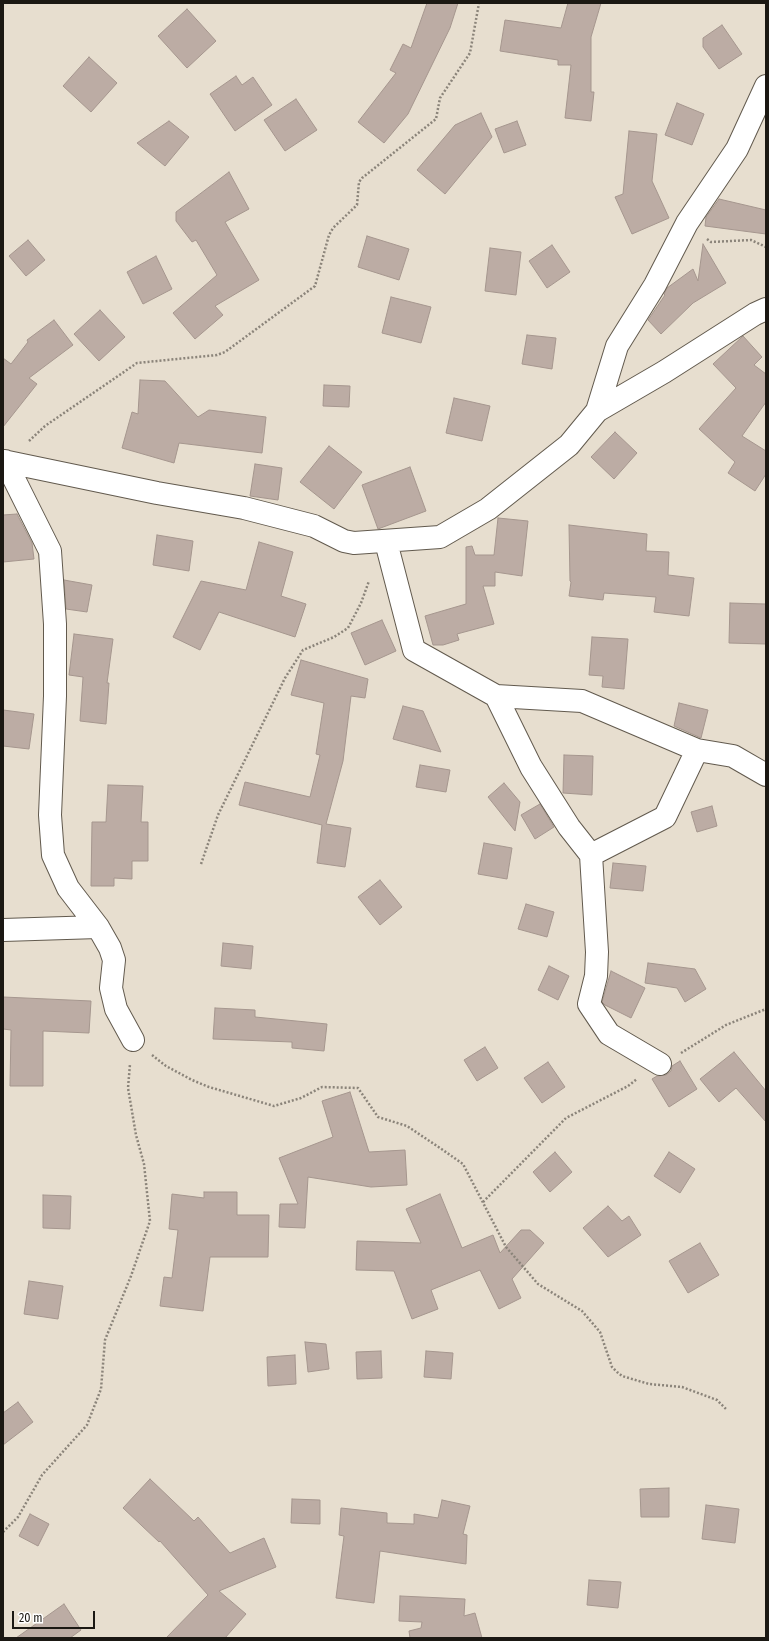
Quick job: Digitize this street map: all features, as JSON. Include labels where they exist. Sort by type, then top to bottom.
[{"type":"street","points":[[597,411],[617,346],[655,285],[687,223],[737,149],[766,86]]},
{"type":"street","points":[[4,461],[157,493],[244,508],[314,526],[344,541],[354,543],[440,537],[488,509],[569,445],[597,411],[664,372],[755,314],[766,309]]},
{"type":"street","points":[[4,461],[50,551],[55,624],[55,696],[50,815],[53,855],[68,888],[98,927],[110,948],[114,960],[111,988],[116,1009],[133,1040]]},
{"type":"street","points":[[384,542],[414,650],[496,696],[582,701],[697,750],[733,756],[766,775]]},
{"type":"street","points":[[496,696],[531,767],[569,827],[591,855],[597,952],[596,976],[589,1004],[609,1034],[660,1064]]},
{"type":"street","points":[[591,855],[665,817],[697,750]]},
{"type":"street","points":[[3,930],[98,927]]},
{"type":"path","points":[[4,461],[45,426],[137,363],[142,361],[217,355],[225,352],[315,286],[333,228],[356,205],[359,182],[436,119],[440,98],[470,53],[479,3]]},
{"type":"path","points":[[687,223],[711,242],[750,240],[766,247]]},
{"type":"path","points":[[201,864],[218,815],[285,678],[303,650],[334,637],[348,628],[362,603],[384,542]]},
{"type":"path","points":[[687,1050],[726,1025],[766,1009]]},
{"type":"path","points":[[133,1040],[166,1066],[192,1080],[209,1087],[274,1106],[301,1098],[322,1086],[358,1088],[378,1117],[407,1126],[463,1164],[506,1247],[538,1284],[582,1311],[600,1332],[612,1367],[617,1372],[622,1376],[649,1384],[682,1387],[717,1400],[727,1410]]},
{"type":"path","points":[[3,1532],[18,1517],[42,1475],[87,1425],[101,1389],[105,1340],[131,1276],[150,1221],[144,1164],[136,1135],[128,1088],[133,1040]]},
{"type":"path","points":[[483,1202],[566,1118],[628,1086],[660,1064]]},
{"type":"building","points":[[427,3],[458,3],[450,28],[408,114],[384,143],[358,122],[396,73],[390,70],[403,44],[411,48]]},
{"type":"building","points":[[568,3],[601,3],[591,37],[591,92],[594,92],[591,121],[565,118],[571,65],[558,65],[558,60],[500,51],[505,20],[561,28]]},
{"type":"building","points":[[187,9],[216,41],[187,68],[158,36]]},
{"type":"building","points":[[722,25],[742,54],[719,69],[703,47],[703,38]]},
{"type":"building","points":[[89,57],[117,83],[91,112],[63,86]]},
{"type":"building","points":[[236,76],[242,85],[253,77],[272,105],[235,131],[210,94]]},
{"type":"building","points":[[296,99],[317,130],[285,151],[264,120]]},
{"type":"building","points":[[677,103],[704,114],[692,145],[665,135]]},
{"type":"building","points":[[481,113],[492,137],[445,194],[417,170],[455,125]]},
{"type":"building","points":[[169,121],[189,137],[165,166],[137,143]]},
{"type":"building","points":[[517,121],[526,145],[504,153],[495,129]]},
{"type":"building","points":[[629,131],[657,134],[652,181],[669,218],[632,234],[615,197],[623,194]]},
{"type":"building","points":[[229,172],[249,209],[225,222],[259,280],[215,306],[223,315],[195,339],[173,313],[217,275],[196,240],[192,242],[176,221],[176,212]]},
{"type":"building","points":[[719,199],[766,210],[766,234],[705,226],[706,217]]},
{"type":"building","points":[[367,236],[409,249],[399,280],[358,267]]},
{"type":"building","points":[[28,240],[45,260],[26,276],[9,256]]},
{"type":"building","points":[[703,244],[726,283],[693,303],[661,334],[648,320],[665,295],[664,294],[667,288],[693,269],[698,281]]},
{"type":"building","points":[[552,245],[570,272],[547,288],[529,261]]},
{"type":"building","points":[[490,248],[521,252],[516,295],[485,291]]},
{"type":"building","points":[[156,256],[172,289],[143,304],[127,272]]},
{"type":"building","points":[[391,297],[431,307],[421,343],[382,333]]},
{"type":"building","points":[[100,310],[125,337],[99,361],[74,334]]},
{"type":"building","points":[[54,320],[73,345],[29,378],[37,384],[3,427],[3,358],[11,364],[28,342],[27,340]]},
{"type":"building","points":[[527,335],[556,338],[552,369],[522,364]]},
{"type":"building","points":[[743,336],[762,357],[754,365],[766,374],[766,402],[742,436],[766,451],[766,474],[755,491],[728,473],[735,462],[699,429],[736,388],[713,364]]},
{"type":"building","points":[[140,380],[165,381],[198,417],[209,410],[266,417],[262,453],[179,443],[174,463],[122,448],[132,412],[138,414]]},
{"type":"building","points":[[324,385],[350,386],[349,407],[323,406]]},
{"type":"building","points":[[454,398],[490,406],[482,441],[446,433]]},
{"type":"building","points":[[615,432],[637,453],[614,479],[591,457]]},
{"type":"building","points":[[329,446],[362,472],[334,509],[300,482]]},
{"type":"building","points":[[255,464],[282,468],[278,500],[250,496]]},
{"type":"building","points":[[410,467],[426,511],[378,529],[362,485]]},
{"type":"building","points":[[17,514],[32,543],[34,559],[3,562],[3,515]]},
{"type":"building","points":[[498,518],[528,521],[522,576],[495,572],[495,586],[483,586],[494,624],[457,634],[459,640],[443,645],[433,645],[425,616],[466,604],[466,547],[472,546],[475,555],[494,555]]},
{"type":"building","points":[[569,525],[647,534],[646,551],[669,552],[668,575],[694,578],[689,616],[654,612],[656,597],[604,593],[603,600],[569,596],[571,582]]},
{"type":"building","points":[[157,535],[193,541],[189,571],[153,565]]},
{"type":"building","points":[[259,542],[293,552],[281,596],[306,604],[295,637],[219,612],[200,650],[173,637],[201,581],[246,590]]},
{"type":"building","points":[[64,580],[92,585],[87,612],[66,609]]},
{"type":"building","points":[[730,603],[766,604],[766,644],[729,643]]},
{"type":"building","points":[[382,620],[396,651],[365,665],[351,633]]},
{"type":"building","points":[[74,634],[113,639],[107,683],[109,683],[106,724],[80,721],[83,677],[69,675]]},
{"type":"building","points":[[592,637],[628,639],[624,689],[602,687],[603,676],[589,675]]},
{"type":"building","points":[[301,660],[368,679],[365,698],[351,696],[343,761],[326,824],[351,828],[345,867],[317,863],[322,825],[239,805],[245,782],[310,797],[320,755],[316,754],[324,703],[291,695]]},
{"type":"building","points":[[679,703],[708,710],[701,738],[674,726]]},
{"type":"building","points":[[403,706],[423,711],[441,752],[393,739]]},
{"type":"building","points":[[3,710],[34,714],[29,749],[3,746]]},
{"type":"building","points":[[564,755],[593,756],[592,795],[563,793]]},
{"type":"building","points":[[420,765],[450,770],[446,792],[416,787]]},
{"type":"building","points":[[504,783],[520,802],[515,831],[488,797]]},
{"type":"building","points":[[108,785],[143,786],[141,822],[148,822],[148,861],[132,861],[132,879],[114,878],[114,886],[91,886],[92,822],[106,822]]},
{"type":"building","points":[[540,804],[554,827],[535,839],[521,815]]},
{"type":"building","points":[[712,806],[717,826],[697,832],[691,812]]},
{"type":"building","points":[[484,843],[512,848],[507,879],[478,874]]},
{"type":"building","points":[[613,863],[646,866],[643,891],[610,888]]},
{"type":"building","points":[[380,880],[402,907],[380,925],[358,897]]},
{"type":"building","points":[[526,904],[554,912],[547,937],[518,929]]},
{"type":"building","points":[[223,943],[253,946],[251,969],[221,966]]},
{"type":"building","points":[[648,963],[695,969],[706,989],[685,1002],[677,988],[645,983]]},
{"type":"building","points":[[549,966],[569,976],[558,1000],[538,990]]},
{"type":"building","points":[[611,971],[645,988],[631,1018],[602,1002]]},
{"type":"building","points":[[3,997],[91,1001],[89,1033],[43,1031],[43,1086],[10,1086],[11,1030],[3,1029]]},
{"type":"building","points":[[215,1008],[255,1010],[255,1017],[327,1024],[324,1051],[292,1048],[292,1042],[213,1039]]},
{"type":"building","points":[[485,1047],[498,1068],[477,1081],[464,1060]]},
{"type":"building","points":[[734,1052],[766,1091],[766,1122],[736,1088],[719,1102],[700,1079]]},
{"type":"building","points":[[680,1061],[697,1089],[669,1107],[652,1079],[657,1076],[666,1075],[671,1071],[672,1066]]},
{"type":"building","points":[[548,1062],[565,1087],[542,1103],[524,1078]]},
{"type":"building","points":[[350,1092],[369,1152],[405,1150],[407,1185],[371,1187],[308,1177],[305,1228],[279,1227],[280,1204],[298,1204],[279,1158],[333,1137],[322,1101]]},
{"type":"building","points":[[555,1152],[572,1172],[550,1192],[533,1172]]},
{"type":"building","points":[[669,1152],[695,1169],[680,1193],[654,1176]]},
{"type":"building","points":[[204,1192],[237,1192],[237,1215],[269,1215],[268,1257],[210,1257],[203,1311],[160,1306],[164,1277],[172,1278],[178,1230],[169,1229],[172,1194],[204,1198]]},
{"type":"building","points":[[440,1194],[462,1248],[493,1235],[500,1253],[521,1230],[530,1230],[544,1243],[512,1279],[521,1298],[499,1309],[480,1270],[431,1290],[438,1309],[412,1319],[394,1271],[356,1270],[357,1241],[421,1243],[406,1209]]},
{"type":"building","points":[[43,1195],[71,1196],[70,1229],[43,1228]]},
{"type":"building","points":[[608,1206],[622,1221],[629,1216],[641,1235],[608,1257],[583,1228]]},
{"type":"building","points":[[700,1243],[719,1275],[688,1293],[669,1261]]},
{"type":"building","points":[[29,1281],[63,1286],[58,1319],[24,1314]]},
{"type":"building","points":[[305,1342],[326,1344],[329,1369],[308,1372]]},
{"type":"building","points":[[381,1351],[382,1378],[357,1379],[356,1352]]},
{"type":"building","points":[[426,1351],[453,1353],[451,1379],[424,1377]]},
{"type":"building","points":[[295,1355],[296,1384],[268,1386],[267,1357]]},
{"type":"building","points":[[18,1402],[33,1422],[3,1445],[3,1413]]},
{"type":"building","points":[[150,1479],[194,1521],[198,1517],[230,1553],[264,1538],[276,1567],[219,1591],[246,1614],[225,1638],[166,1638],[208,1595],[160,1541],[159,1542],[123,1508]]},
{"type":"building","points":[[669,1488],[669,1517],[641,1517],[640,1489]]},
{"type":"building","points":[[292,1499],[320,1500],[320,1524],[291,1523]]},
{"type":"building","points":[[442,1500],[470,1506],[463,1534],[467,1535],[466,1564],[380,1551],[374,1603],[336,1598],[344,1536],[339,1535],[341,1508],[387,1513],[387,1523],[414,1524],[414,1514],[438,1518]]},
{"type":"building","points":[[706,1505],[739,1509],[735,1543],[702,1539]]},
{"type":"building","points":[[30,1514],[49,1524],[38,1546],[19,1536]]},
{"type":"building","points":[[589,1580],[621,1582],[618,1608],[587,1605]]},
{"type":"building","points":[[400,1596],[465,1599],[464,1616],[475,1613],[482,1638],[410,1638],[409,1631],[421,1628],[422,1622],[399,1621]]},
{"type":"building","points":[[64,1604],[81,1630],[70,1638],[16,1638]]}]
